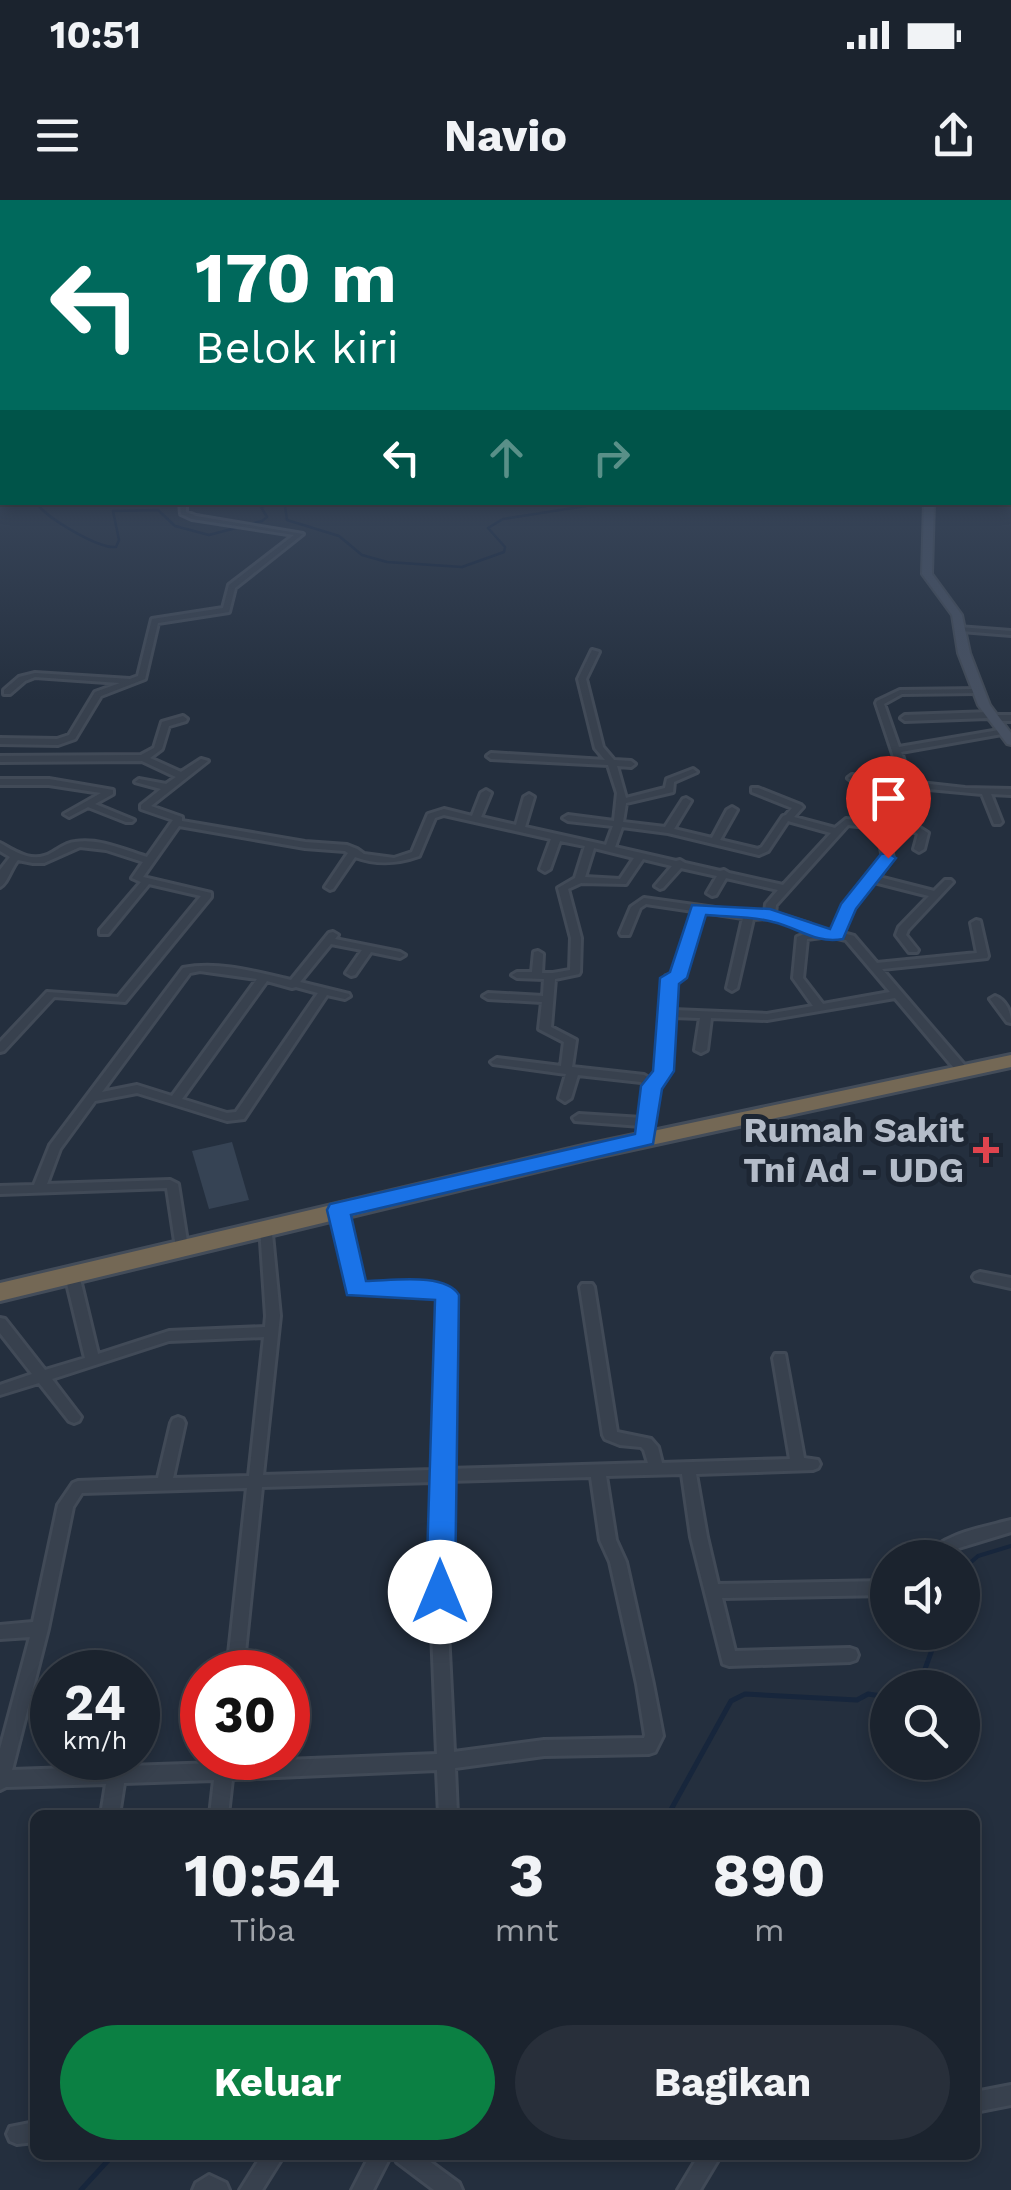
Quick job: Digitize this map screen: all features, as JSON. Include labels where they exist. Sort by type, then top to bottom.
[{"type":"highway","points":[[0,1292],[647,1131],[1011,1061]]},
{"type":"main road","points":[[929,516],[927,574],[949,601],[977,691],[991,717],[1011,741]]},
{"type":"street","points":[[0,741],[71,738],[98,694],[137,682],[146,669],[153,622],[226,610],[236,582],[300,534],[186,516]]},
{"type":"street","points":[[961,630],[1011,633]]},
{"type":"street","points":[[596,652],[582,682],[599,748],[612,763],[621,802],[610,848]]},
{"type":"street","points":[[7,692],[36,675],[137,682]]},
{"type":"street","points":[[907,784],[880,706],[887,697],[900,692],[977,691]]},
{"type":"street","points":[[905,718],[1011,718]]},
{"type":"street","points":[[143,758],[158,749],[165,724],[183,719]]},
{"type":"street","points":[[896,750],[1002,731]]},
{"type":"street","points":[[490,756],[631,764]]},
{"type":"street","points":[[2,762],[143,758],[182,776]]},
{"type":"street","points":[[0,1049],[51,994],[121,1000],[208,896],[136,878],[177,824],[176,815],[144,807],[204,761]]},
{"type":"street","points":[[621,802],[663,794],[670,790],[670,781],[692,772]]},
{"type":"street","points":[[852,778],[986,793],[1011,792]]},
{"type":"street","points":[[0,782],[50,782],[110,792],[70,814]]},
{"type":"street","points":[[139,782],[166,787]]},
{"type":"street","points":[[836,935],[839,920],[888,858],[880,824],[882,782]]},
{"type":"street","points":[[755,790],[798,807],[790,818]]},
{"type":"street","points":[[476,818],[486,793]]},
{"type":"street","points":[[986,793],[997,822]]},
{"type":"street","points":[[520,827],[528,797]]},
{"type":"street","points":[[668,830],[686,801]]},
{"type":"street","points":[[91,805],[129,820]]},
{"type":"street","points":[[715,840],[732,810]]},
{"type":"street","points":[[177,824],[354,852],[373,859],[406,858],[420,850],[434,814],[476,818],[784,888]]},
{"type":"street","points":[[568,818],[668,830],[763,851],[784,819],[836,831]]},
{"type":"street","points":[[770,915],[771,904],[784,888],[849,820],[922,830],[920,848]]},
{"type":"street","points":[[545,869],[556,839]]},
{"type":"street","points":[[0,846],[16,856],[44,860],[64,847],[90,844],[150,860]]},
{"type":"street","points":[[579,880],[590,845]]},
{"type":"street","points":[[330,887],[354,852]]},
{"type":"street","points":[[517,975],[575,973],[577,941],[563,888],[579,880],[624,882],[641,855]]},
{"type":"street","points":[[0,884],[6,867],[16,856]]},
{"type":"street","points":[[660,886],[680,862]]},
{"type":"street","points":[[712,893],[724,873]]},
{"type":"street","points":[[872,878],[935,894]]},
{"type":"street","points":[[104,932],[147,881]]},
{"type":"street","points":[[913,950],[901,935],[902,929],[948,882]]},
{"type":"street","points":[[625,933],[636,907],[644,902],[749,916],[770,915],[806,926],[812,933]]},
{"type":"street","points":[[652,1086],[660,1081],[664,1071],[670,978],[678,978],[699,909]]},
{"type":"street","points":[[732,988],[749,916]]},
{"type":"street","points":[[874,966],[983,956],[976,923]]},
{"type":"street","points":[[820,1008],[796,974],[802,937],[812,933],[850,938],[963,1071]]},
{"type":"street","points":[[292,985],[332,937],[400,956]]},
{"type":"street","points":[[351,972],[368,949]]},
{"type":"street","points":[[537,976],[538,954]]},
{"type":"street","points":[[40,1189],[54,1148],[187,970],[198,967],[345,996]]},
{"type":"street","points":[[550,976],[545,1031],[571,1042],[565,1098]]},
{"type":"street","points":[[174,1100],[263,978]]},
{"type":"street","points":[[90,1098],[130,1088],[227,1117],[240,1116],[324,992]]},
{"type":"street","points":[[666,1013],[756,1018],[898,994]]},
{"type":"street","points":[[488,996],[548,999]]},
{"type":"street","points":[[996,999],[1011,1020]]},
{"type":"street","points":[[701,1050],[706,1015]]},
{"type":"street","points":[[497,1062],[644,1079],[652,1086]]},
{"type":"street","points":[[579,1118],[647,1131],[652,1086]]},
{"type":"street","points":[[0,1190],[170,1184],[174,1187],[182,1248]]},
{"type":"street","points":[[338,1210],[356,1289],[447,1293],[440,1476],[440,1631],[448,1810]]},
{"type":"street","points":[[238,1650],[272,1332],[274,1294],[266,1227]]},
{"type":"street","points":[[72,1274],[92,1359]]},
{"type":"street","points":[[980,1277],[1011,1283]]},
{"type":"street","points":[[587,1287],[610,1436],[648,1442],[653,1448],[656,1469]]},
{"type":"street","points":[[0,1323],[74,1417]]},
{"type":"street","points":[[0,1390],[169,1336],[272,1332]]},
{"type":"street","points":[[30,1779],[2,1780],[71,1491],[82,1485],[165,1481],[806,1464],[780,1358]]},
{"type":"street","points":[[165,1481],[178,1423]]},
{"type":"street","points":[[688,1468],[699,1537],[727,1655],[732,1661],[850,1655]]},
{"type":"street","points":[[310,1764],[448,1762],[544,1748],[645,1746],[653,1740],[620,1566],[608,1540],[598,1472]]},
{"type":"street","points":[[961,1540],[1011,1526]]},
{"type":"street","points":[[713,1591],[870,1588]]},
{"type":"street","points":[[0,1632],[40,1629]]},
{"type":"street","points":[[111,1810],[115,1780]]},
{"type":"street","points":[[220,1810],[223,1780]]},
{"type":"street","points":[[980,2101],[1011,2095]]},
{"type":"street","points":[[250,2190],[271,2160]]},
{"type":"street","points":[[362,2190],[378,2160]]},
{"type":"street","points":[[411,2160],[452,2190]]},
{"type":"street","points":[[688,2190],[708,2160]]},
{"type":"street","points":[[203,2190],[209,2185],[220,2190]]},
{"type":"building","points":[[232,1142],[249,1200],[209,1209],[192,1151]]},
{"type":"waterway","points":[[49,516],[97,543],[116,547],[119,540],[114,516]]},
{"type":"waterway","points":[[164,516],[175,526],[209,535],[262,521],[266,516]]},
{"type":"waterway","points":[[286,516],[287,520],[339,536],[362,555],[387,562],[462,567],[504,552],[505,547],[488,528],[503,519],[523,516]]},
{"type":"waterway","points":[[980,1555],[1011,1546]]},
{"type":"waterway","points":[[925,1670],[932,1650]]},
{"type":"waterway","points":[[671,1810],[731,1701],[745,1694],[857,1700],[870,1694]]},
{"type":"waterway","points":[[81,2190],[108,2160]]},
{"type":"place","name":"Rumah Sakit Tni Ad - UDG","points":[[986,1150]]},
{"type":"route","points":[[440,1592],[447,1295],[442,1291],[356,1289],[338,1210],[646,1139],[652,1086],[660,1081],[664,1071],[670,978],[678,978],[699,909],[758,917],[770,915],[806,926],[812,933],[836,935],[847,908],[888,858]]}]
